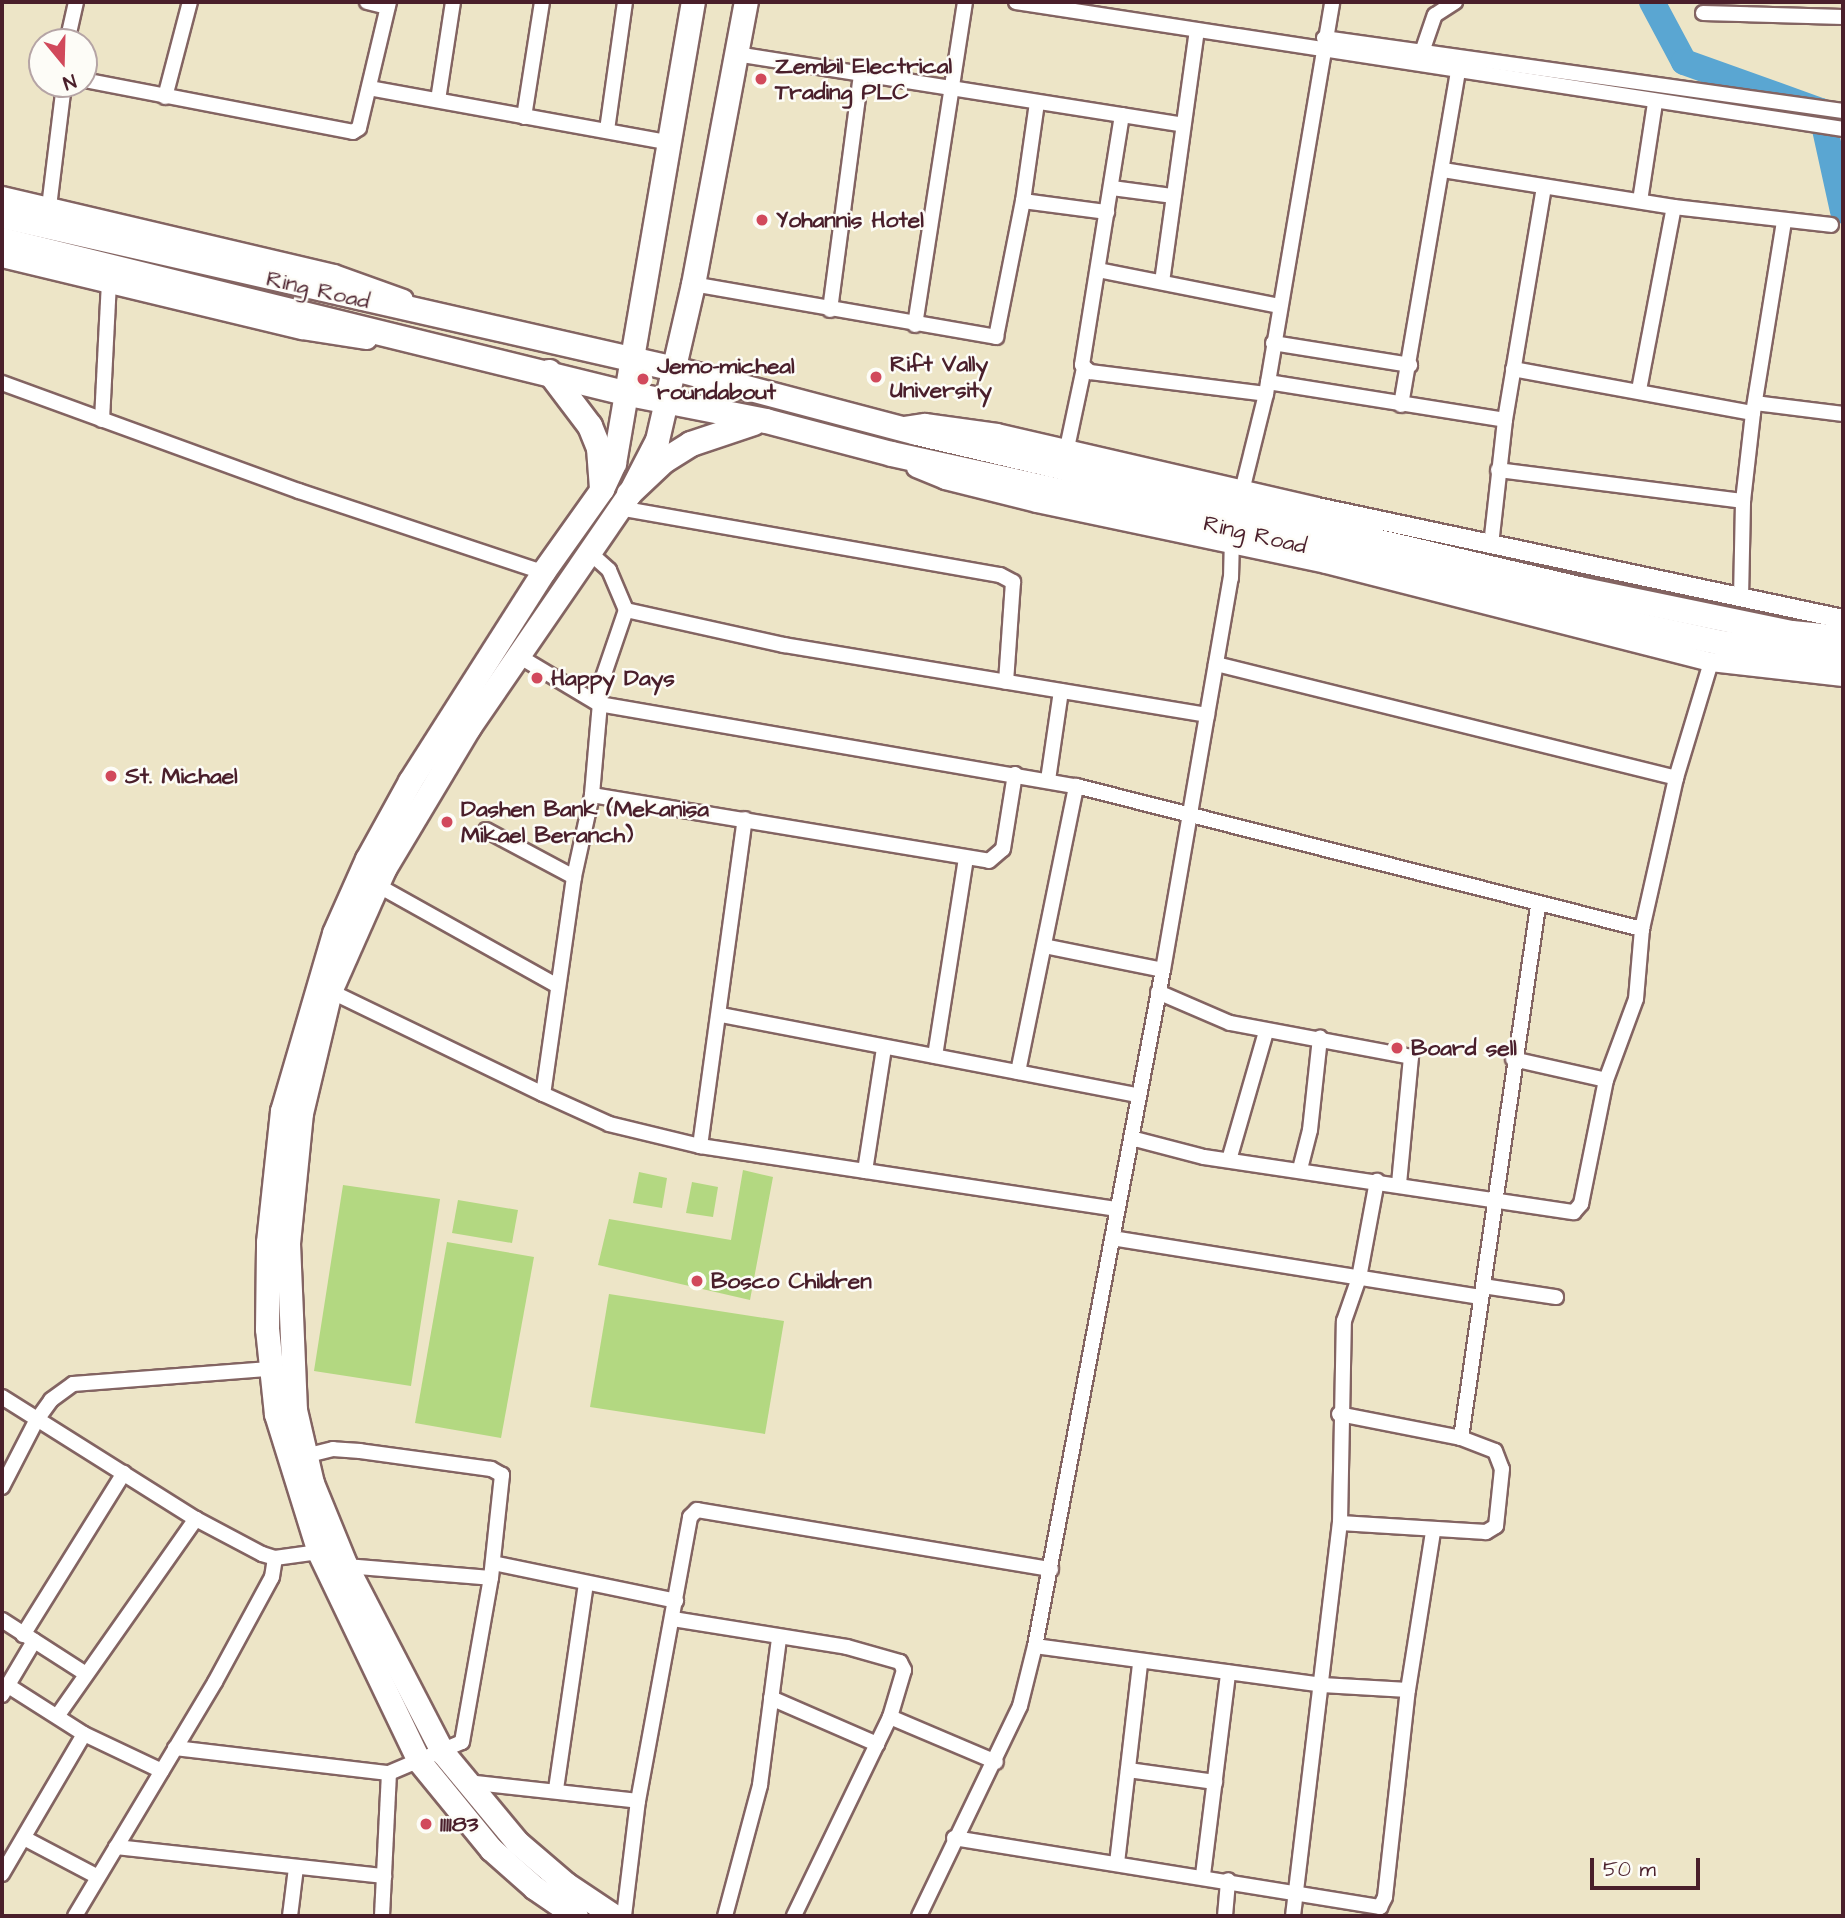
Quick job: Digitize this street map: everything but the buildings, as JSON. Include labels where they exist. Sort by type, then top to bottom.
[{"type":"highway","name":"Ring Road","points":[[2,216],[675,369],[1721,643],[1843,658]]},
{"type":"highway","name":"Ring Road","points":[[2,240],[549,372],[629,394],[766,421],[892,454],[1236,518],[1792,633],[1843,638]]},
{"type":"highway","points":[[549,372],[590,426],[598,448],[603,489]]},
{"type":"highway","points":[[624,501],[664,461],[691,444],[726,429],[766,421]]},
{"type":"main road","points":[[576,1916],[491,1849],[419,1760],[319,1552],[296,1490],[276,1414],[269,1368],[268,1242],[282,1111],[343,937],[367,859],[411,780],[543,572],[603,489],[614,463],[635,362],[666,142],[693,2]]},
{"type":"main road","points":[[614,1916],[566,1884],[517,1842],[443,1753],[346,1566],[305,1456],[295,1410],[288,1327],[288,1242],[301,1113],[343,937],[377,885],[435,781],[517,655],[624,501],[657,440],[668,402],[693,284],[746,2]]},
{"type":"street","points":[[70,28],[76,2]]},
{"type":"street","points":[[166,97],[190,2]]},
{"type":"street","points":[[98,83],[353,132],[359,128],[388,5],[367,2]]},
{"type":"street","points":[[438,100],[453,2]]},
{"type":"street","points":[[524,117],[542,2]]},
{"type":"street","points":[[607,130],[625,2]]},
{"type":"street","points":[[915,325],[965,2]]},
{"type":"street","points":[[1016,2],[1197,30],[1422,52],[1839,111]]},
{"type":"street","points":[[919,1916],[954,1838],[996,1762],[1020,1706],[1052,1569],[1137,1095],[1163,970],[1231,578],[1236,518],[1267,388],[1322,44],[1332,2]]},
{"type":"street","points":[[1422,52],[1435,15],[1455,2]]},
{"type":"street","points":[[1703,13],[1843,17]]},
{"type":"street","points":[[1162,282],[1197,30]]},
{"type":"street","points":[[1322,44],[1458,72],[1841,129]]},
{"type":"street","points":[[736,54],[1182,125]]},
{"type":"street","points":[[1401,405],[1410,365],[1458,72]]},
{"type":"street","points":[[830,310],[861,76]]},
{"type":"street","points":[[369,88],[666,142]]},
{"type":"street","points":[[49,207],[62,98]]},
{"type":"street","points":[[693,284],[915,325],[996,337],[1023,201],[1037,103]]},
{"type":"street","points":[[1640,201],[1656,103]]},
{"type":"street","points":[[1067,448],[1084,368],[1122,115]]},
{"type":"street","points":[[1443,170],[1674,207],[1784,222],[1832,225]]},
{"type":"street","points":[[1112,188],[1173,196]]},
{"type":"street","points":[[1491,545],[1505,419],[1544,188]]},
{"type":"street","points":[[2,196],[334,274],[394,294],[435,315]]},
{"type":"street","points":[[1023,201],[1107,212]]},
{"type":"street","points":[[1639,390],[1674,207]]},
{"type":"street","points":[[1741,598],[1743,501],[1754,408],[1784,222]]},
{"type":"street","points":[[2,258],[303,330],[422,349],[454,349]]},
{"type":"street","points":[[1098,270],[1279,306]]},
{"type":"street","points":[[102,420],[109,284]]},
{"type":"street","points":[[1273,343],[1410,365]]},
{"type":"street","points":[[1084,368],[1267,388],[1505,419]]},
{"type":"street","points":[[1513,369],[1754,408],[1843,414]]},
{"type":"street","points":[[2,383],[543,572]]},
{"type":"street","points":[[898,426],[942,425],[1067,448],[1236,518],[1326,564],[1712,662],[1843,677]]},
{"type":"street","points":[[1498,470],[1743,501]]},
{"type":"street","points":[[624,501],[1000,575],[1013,582],[1006,682]]},
{"type":"street","points":[[1236,518],[1491,545],[1843,620]]},
{"type":"street","points":[[542,1094],[574,877],[592,795],[598,704],[625,610],[609,570],[589,552]]},
{"type":"street","points":[[625,610],[784,645],[1207,715]]},
{"type":"street","points":[[517,655],[598,704],[1076,786],[1169,807],[1188,816],[1642,929]]},
{"type":"street","points":[[1131,1138],[1228,1160],[1574,1212],[1581,1204],[1606,1080],[1636,999],[1642,929],[1676,778],[1712,662]]},
{"type":"street","points":[[1216,664],[1676,778]]},
{"type":"street","points":[[1048,780],[1061,691]]},
{"type":"street","points":[[592,795],[989,861],[1003,849],[1015,774]]},
{"type":"street","points":[[1018,1072],[1076,786]]},
{"type":"street","points":[[700,1146],[721,1015],[745,819]]},
{"type":"street","points":[[486,830],[574,877]]},
{"type":"street","points":[[935,1056],[966,858]]},
{"type":"street","points":[[377,885],[558,986]]},
{"type":"street","points":[[1461,1438],[1513,1059],[1538,905]]},
{"type":"street","points":[[1044,946],[1163,970]]},
{"type":"street","points":[[330,991],[609,1124],[700,1146],[1117,1209]]},
{"type":"street","points":[[1158,992],[1230,1023],[1266,1032],[1320,1038],[1411,1057],[1399,1185]]},
{"type":"street","points":[[721,1015],[1137,1095]]},
{"type":"street","points":[[1228,1160],[1266,1032]]},
{"type":"street","points":[[1300,1169],[1310,1130],[1320,1038]]},
{"type":"street","points":[[865,1171],[884,1048]]},
{"type":"street","points":[[1513,1059],[1606,1080]]},
{"type":"street","points":[[1293,1916],[1340,1523],[1339,1414],[1344,1321],[1359,1278],[1377,1181]]},
{"type":"street","points":[[1112,1238],[1359,1278],[1482,1292],[1556,1297]]},
{"type":"street","points":[[2,1487],[36,1421],[51,1400],[73,1384],[269,1368]]},
{"type":"street","points":[[2,1397],[36,1421],[195,1519],[275,1558],[319,1552]]},
{"type":"street","points":[[1339,1414],[1461,1438],[1495,1451],[1500,1458],[1496,1527],[1486,1532],[1433,1532],[1340,1523]]},
{"type":"street","points":[[175,1748],[389,1773],[443,1753],[462,1742],[491,1578],[503,1489],[502,1475],[491,1469],[359,1451],[333,1449],[305,1456]]},
{"type":"street","points":[[124,1473],[28,1638],[4,1690],[58,1715],[84,1734],[162,1771]]},
{"type":"street","points":[[624,1916],[638,1801],[690,1517],[697,1510],[1052,1569]]},
{"type":"street","points":[[58,1715],[195,1519]]},
{"type":"street","points":[[954,1838],[1203,1875],[1380,1906],[1385,1897],[1408,1690],[1433,1532]]},
{"type":"street","points":[[75,1916],[96,1876],[162,1771],[265,1589],[275,1558]]},
{"type":"street","points":[[493,1563],[676,1601]]},
{"type":"street","points":[[346,1566],[491,1578]]},
{"type":"street","points":[[556,1789],[586,1583]]},
{"type":"street","points":[[673,1619],[847,1647],[900,1662],[902,1684],[890,1717],[794,1916]]},
{"type":"street","points":[[2,1620],[86,1674]]},
{"type":"street","points":[[729,1915],[760,1785],[779,1638]]},
{"type":"street","points":[[1035,1646],[1140,1663],[1322,1685],[1408,1690]]},
{"type":"street","points":[[1117,1863],[1140,1663]]},
{"type":"street","points":[[1203,1875],[1228,1673]]},
{"type":"street","points":[[771,1698],[877,1744]]},
{"type":"street","points":[[890,1717],[996,1762]]},
{"type":"street","points":[[2,1874],[84,1734]]},
{"type":"street","points":[[1128,1770],[1215,1782]]},
{"type":"street","points":[[382,1916],[389,1773]]},
{"type":"street","points":[[467,1782],[556,1789],[638,1801]]},
{"type":"street","points":[[24,1838],[96,1876]]},
{"type":"street","points":[[116,1847],[296,1868],[384,1875]]},
{"type":"street","points":[[290,1916],[296,1868]]},
{"type":"street","points":[[1224,1916],[1228,1880]]},
{"type":"green space","points":[[743,1170],[773,1177],[750,1300],[598,1265],[609,1219],[731,1240]]},
{"type":"green space","points":[[639,1172],[667,1178],[662,1208],[633,1203]]},
{"type":"green space","points":[[692,1182],[718,1187],[713,1217],[686,1213]]},
{"type":"green space","points":[[343,1185],[440,1199],[411,1386],[314,1371]]},
{"type":"green space","points":[[458,1200],[518,1210],[512,1243],[452,1233]]},
{"type":"green space","points":[[447,1242],[534,1257],[501,1438],[415,1423]]},
{"type":"green space","points":[[609,1294],[784,1321],[765,1434],[590,1407]]},
{"type":"waterway","points":[[1652,2],[1684,62],[1821,111],[1843,211]]},
{"type":"place","name":"Zembil Electrical Trading PLC","points":[[761,79]]},
{"type":"place","name":"Yohannis Hotel","points":[[762,220]]},
{"type":"place","name":"Rift Vally University","points":[[876,377]]},
{"type":"place","name":"Jemo-micheal roundabout","points":[[643,379]]},
{"type":"place","name":"Happy Days","points":[[537,678]]},
{"type":"place","name":"St. Michael","points":[[111,776]]},
{"type":"place","name":"Dashen Bank (Mekanisa Mikael Beranch)","points":[[447,822]]},
{"type":"place","name":"Board sell","points":[[1397,1048]]},
{"type":"place","name":"Bosco Children","points":[[697,1281]]},
{"type":"place","name":"111183","points":[[426,1824]]}]
